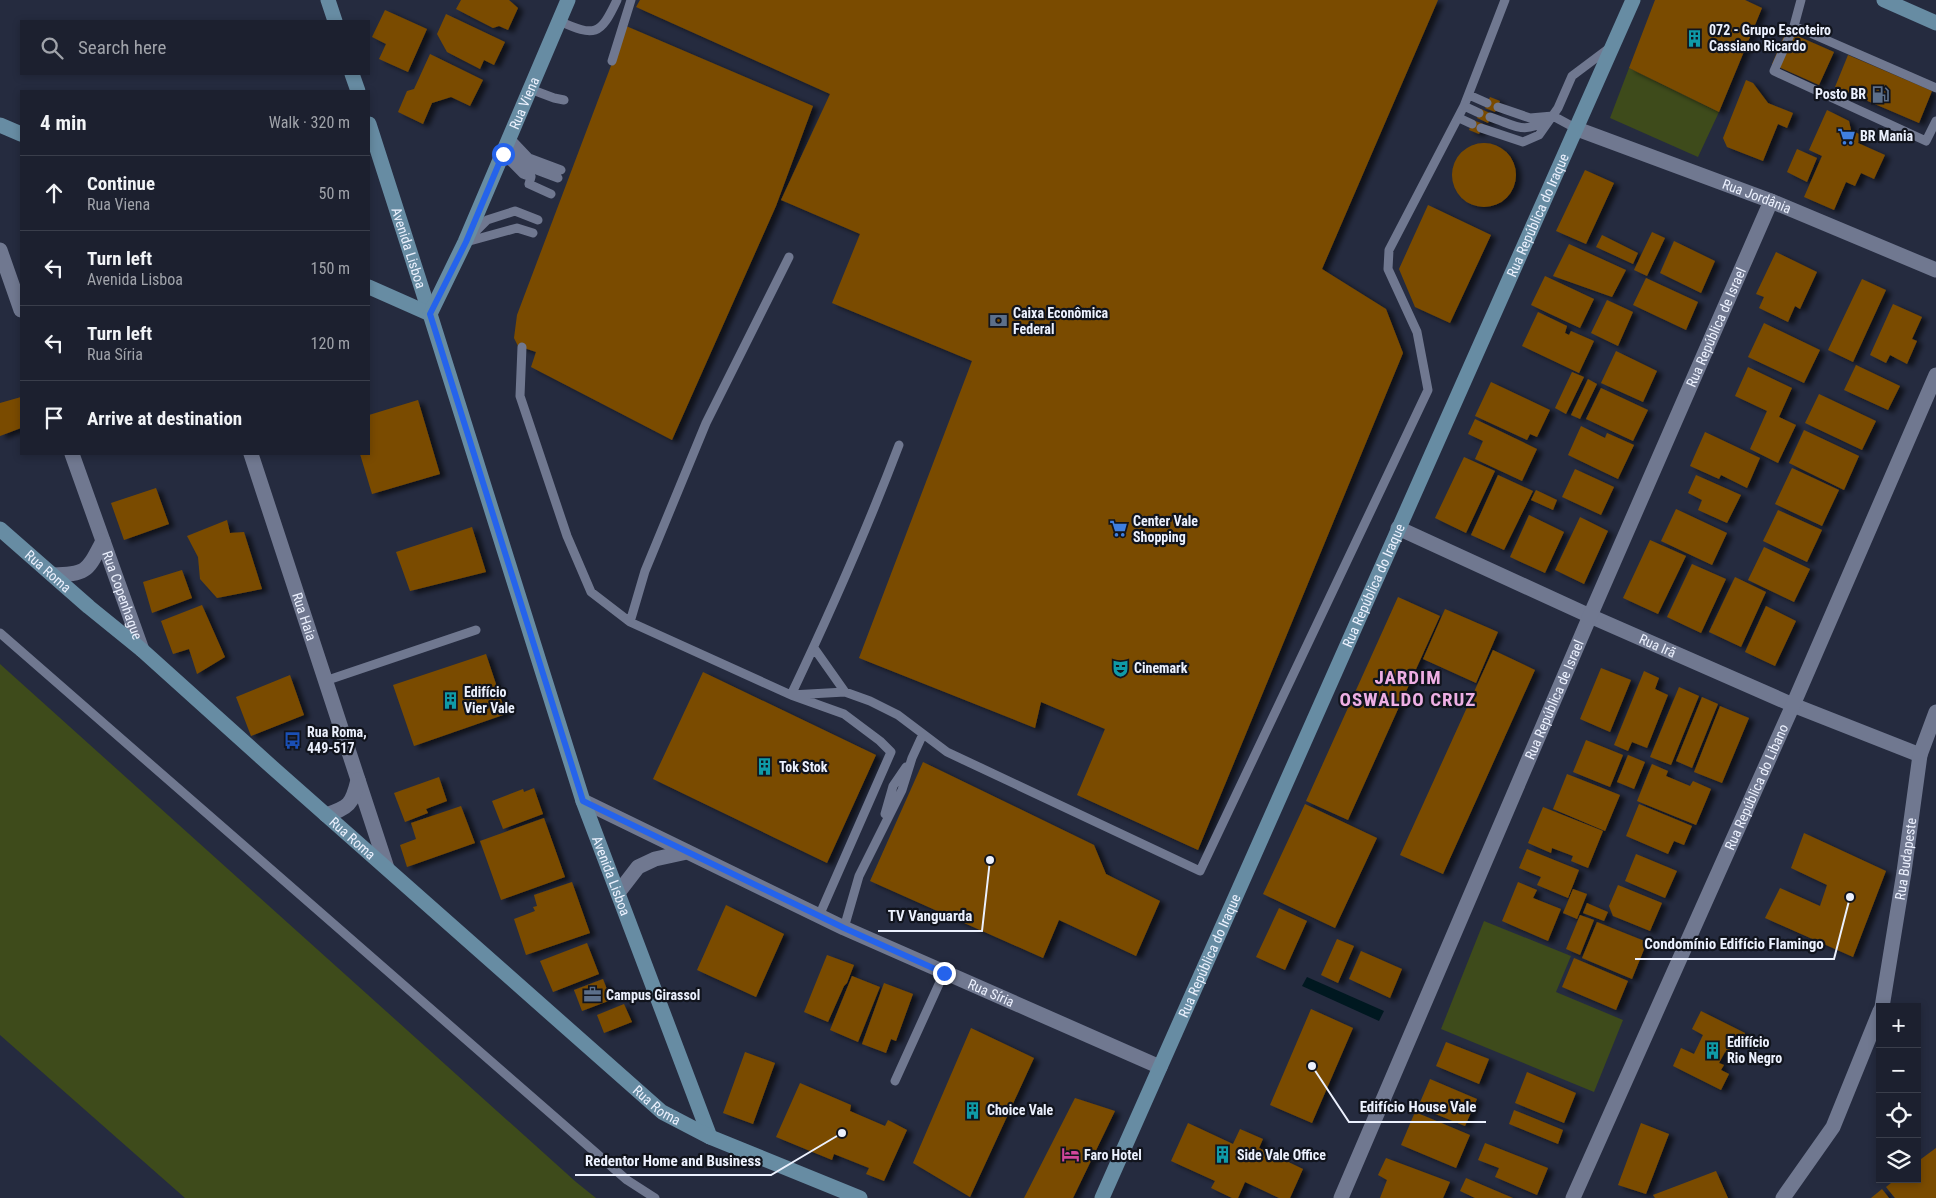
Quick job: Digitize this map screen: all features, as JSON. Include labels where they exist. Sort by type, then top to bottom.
[{"type":"main road","points":[[329,0],[335,20]]},
{"type":"main road","name":"Rua Viena","points":[[430,314],[466,242],[568,0]]},
{"type":"main road","name":"Rua República do Iraque","points":[[1102,1198],[1633,0]]},
{"type":"main road","points":[[1884,0],[1936,23]]},
{"type":"main road","points":[[352,75],[358,90]]},
{"type":"main road","points":[[0,125],[20,134]]},
{"type":"main road","name":"Avenida Lisboa","points":[[370,127],[583,801],[710,1137]]},
{"type":"main road","points":[[370,287],[430,314]]},
{"type":"main road","name":"Rua Roma","points":[[0,529],[142,650],[662,1112],[710,1137],[860,1198]]},
{"type":"street","points":[[323,0],[329,0]]},
{"type":"street","name":"Rua Jordânia","points":[[1576,129],[1771,201],[1936,270]]},
{"type":"street","name":"Rua República de Israel","points":[[1341,1198],[1590,616],[1771,201]]},
{"type":"street","points":[[0,250],[20,307]]},
{"type":"street","name":"Rua República do Libano","points":[[1573,1198],[1794,705],[1936,375]]},
{"type":"street","name":"Rua Copenhague","points":[[72,455],[142,650]]},
{"type":"street","name":"Rua Haia","points":[[251,455],[387,868]]},
{"type":"street","name":"Rua Irã","points":[[1398,528],[1590,616],[1794,705],[1920,755]]},
{"type":"street","name":"Rua Copenhague","points":[[52,575],[79,573],[90,567],[102,541]]},
{"type":"street","name":"Rua Budapeste","points":[[1883,1003],[1904,872],[1920,755],[1936,712]]},
{"type":"street","points":[[326,815],[344,808],[354,797],[358,780]]},
{"type":"street","name":"Rua Síria","points":[[583,801],[844,928],[1160,1067]]},
{"type":"street","points":[[618,893],[638,868],[655,859],[687,852]]},
{"type":"street","points":[[1783,1198],[1833,1127],[1876,1021]]},
{"type":"lane","points":[[559,21],[582,32],[595,31],[604,24],[617,0]]},
{"type":"lane","points":[[612,61],[632,0]]},
{"type":"lane","points":[[791,695],[845,692],[898,715],[947,752],[1200,871],[1428,390],[1416,332],[1388,269],[1389,250],[1470,95],[1505,0]]},
{"type":"lane","points":[[1801,0],[1794,26],[1774,72],[1926,141],[1936,122]]},
{"type":"lane","points":[[1794,26],[1936,88]]},
{"type":"lane","points":[[1481,128],[1523,142],[1539,135],[1553,116],[1572,76],[1613,46]]},
{"type":"lane","points":[[1470,95],[1487,103]]},
{"type":"lane","points":[[1464,106],[1479,113]]},
{"type":"lane","points":[[1498,107],[1530,118],[1553,116],[1576,129]]},
{"type":"lane","points":[[1490,117],[1525,129],[1535,127],[1553,116]]},
{"type":"lane","points":[[1459,118],[1472,124]]},
{"type":"lane","points":[[506,146],[526,166],[560,174]]},
{"type":"lane","points":[[506,146],[523,174],[531,177],[529,184],[551,194]]},
{"type":"lane","points":[[466,242],[487,220],[515,211],[538,220]]},
{"type":"lane","points":[[466,242],[517,228],[533,233]]},
{"type":"lane","points":[[630,622],[645,571],[706,423],[788,257]]},
{"type":"lane","points":[[522,347],[520,396],[567,536],[591,592],[630,622],[791,695],[844,714],[880,741],[891,752],[819,916]]},
{"type":"lane","points":[[791,695],[814,648],[877,502],[899,445]]},
{"type":"lane","points":[[325,681],[476,630]]},
{"type":"lane","points":[[0,633],[627,1180],[655,1198]]},
{"type":"lane","points":[[814,648],[845,692]]},
{"type":"lane","points":[[844,928],[860,876],[880,831],[902,790],[922,734]]},
{"type":"lane","points":[[895,1081],[944,973]]},
{"type":"green space","points":[[1629,68],[1719,112],[1698,157],[1610,118]]},
{"type":"green space","points":[[0,664],[596,1198],[185,1198],[0,1035]]},
{"type":"green space","points":[[1484,921],[1571,956],[1556,992],[1623,1020],[1594,1092],[1441,1029]]},
{"type":"water","points":[[1307,977],[1384,1011],[1379,1021],[1302,986]]},
{"type":"building","points":[[461,0],[509,0],[518,8],[508,30],[499,26],[493,28],[456,9]]},
{"type":"building","name":"Center Vale Shopping","points":[[640,0],[1438,0],[1322,269],[1386,309],[1403,353],[1198,850],[1077,795],[1105,729],[1041,702],[1035,728],[859,658],[972,361],[832,303],[860,234],[781,200],[830,94],[636,7]]},
{"type":"building","name":"072 - Grupo Escoteiro Cassiano Ricardo","points":[[1655,0],[1745,0],[1762,8],[1719,112],[1629,68]]},
{"type":"building","points":[[385,10],[427,29],[408,72],[379,59],[386,44],[372,37]]},
{"type":"building","points":[[446,14],[505,42],[494,65],[484,60],[480,69],[447,52],[437,34]]},
{"type":"building","points":[[626,26],[813,106],[776,206],[672,440],[531,367],[536,352],[518,346],[514,338],[517,315]]},
{"type":"building","points":[[1786,31],[1834,52],[1819,85],[1772,64]]},
{"type":"building","points":[[430,54],[483,80],[470,106],[451,97],[432,103],[423,124],[398,112],[407,91],[414,89]]},
{"type":"building","points":[[1848,55],[1932,91],[1919,123],[1835,87]]},
{"type":"building","points":[[1746,80],[1753,83],[1768,103],[1793,113],[1787,128],[1778,124],[1763,161],[1727,147],[1723,138]]},
{"type":"building","points":[[1490,97],[1500,101],[1495,112],[1485,108]]},
{"type":"building","points":[[1481,109],[1492,114],[1488,123],[1477,118]]},
{"type":"building","points":[[1827,110],[1849,121],[1851,130],[1861,135],[1858,143],[1885,155],[1874,179],[1861,173],[1855,186],[1846,182],[1834,210],[1804,197],[1822,156],[1809,150]]},
{"type":"building","points":[[1473,120],[1483,124],[1479,134],[1469,130]]},
{"type":"building","points":[[1484,143],[1496,145],[1507,152],[1514,163],[1516,175],[1514,187],[1507,198],[1496,205],[1484,207],[1472,205],[1461,198],[1454,187],[1452,175],[1454,163],[1461,152],[1472,145]]},
{"type":"building","points":[[1797,149],[1817,158],[1807,182],[1787,172]]},
{"type":"building","points":[[1585,170],[1614,183],[1586,244],[1556,231]]},
{"type":"building","points":[[1428,205],[1491,235],[1450,323],[1415,307],[1399,269]]},
{"type":"building","points":[[1652,232],[1665,238],[1647,276],[1634,270]]},
{"type":"building","points":[[1602,235],[1638,253],[1633,264],[1596,247]]},
{"type":"building","points":[[1674,241],[1715,261],[1701,293],[1660,273]]},
{"type":"building","points":[[1569,244],[1626,270],[1612,297],[1553,276]]},
{"type":"building","points":[[1776,252],[1817,272],[1800,309],[1795,306],[1788,322],[1759,308],[1764,297],[1756,294]]},
{"type":"building","points":[[1545,276],[1594,299],[1580,328],[1531,305]]},
{"type":"building","points":[[1646,278],[1698,302],[1686,330],[1633,305]]},
{"type":"building","points":[[1862,279],[1886,290],[1853,362],[1828,350]]},
{"type":"building","points":[[1607,300],[1633,312],[1618,346],[1591,333]]},
{"type":"building","points":[[1893,304],[1922,317],[1912,339],[1917,341],[1907,364],[1890,355],[1886,363],[1870,355]]},
{"type":"building","points":[[1538,312],[1567,326],[1565,333],[1569,335],[1571,331],[1594,341],[1579,373],[1522,346]]},
{"type":"building","points":[[1764,323],[1820,350],[1804,383],[1748,357]]},
{"type":"building","points":[[1616,351],[1657,371],[1643,402],[1601,383]]},
{"type":"building","points":[[1856,365],[1900,386],[1888,410],[1844,390]]},
{"type":"building","points":[[1748,367],[1792,388],[1779,417],[1796,425],[1778,463],[1750,449],[1767,411],[1735,396]]},
{"type":"building","points":[[1572,372],[1584,377],[1566,414],[1555,408]]},
{"type":"building","points":[[1588,379],[1597,384],[1580,419],[1571,415]]},
{"type":"building","points":[[1491,382],[1550,410],[1537,437],[1530,434],[1527,440],[1475,416]]},
{"type":"building","points":[[1601,388],[1648,410],[1633,441],[1586,419]]},
{"type":"building","points":[[1819,394],[1876,421],[1862,450],[1805,423]]},
{"type":"building","points":[[20,397],[20,428],[0,436],[0,403]]},
{"type":"building","points":[[418,400],[440,474],[372,494],[360,455],[370,455],[370,415]]},
{"type":"building","points":[[1475,419],[1537,449],[1522,481],[1475,459],[1483,441],[1468,434]]},
{"type":"building","points":[[1581,426],[1605,438],[1607,433],[1634,445],[1618,479],[1568,455]]},
{"type":"building","points":[[1804,430],[1859,456],[1844,490],[1789,463]]},
{"type":"building","points":[[1705,432],[1760,458],[1747,488],[1721,475],[1719,479],[1690,466]]},
{"type":"building","points":[[1464,457],[1495,471],[1466,533],[1435,518]]},
{"type":"building","points":[[1792,468],[1839,490],[1822,526],[1775,504]]},
{"type":"building","points":[[1575,469],[1614,487],[1601,515],[1562,497]]},
{"type":"building","points":[[1498,475],[1533,491],[1504,550],[1471,535]]},
{"type":"building","points":[[1696,475],[1741,495],[1727,523],[1698,510],[1702,500],[1688,493]]},
{"type":"building","points":[[156,488],[169,524],[124,540],[111,503]]},
{"type":"building","points":[[1536,490],[1557,500],[1553,510],[1531,500]]},
{"type":"building","points":[[1676,509],[1727,533],[1712,565],[1661,541]]},
{"type":"building","points":[[1778,510],[1822,530],[1807,562],[1763,541]]},
{"type":"building","points":[[1529,515],[1564,532],[1545,573],[1510,557]]},
{"type":"building","points":[[1580,517],[1608,531],[1584,584],[1555,570]]},
{"type":"building","points":[[227,520],[230,533],[244,532],[262,589],[217,598],[200,579],[198,557],[187,536]]},
{"type":"building","points":[[472,527],[486,572],[410,591],[396,552]]},
{"type":"building","points":[[1650,540],[1686,556],[1658,614],[1623,598]]},
{"type":"building","points":[[1764,547],[1810,569],[1794,602],[1748,580]]},
{"type":"building","points":[[1692,564],[1726,579],[1701,633],[1667,617]]},
{"type":"building","points":[[182,570],[192,598],[152,613],[143,582]]},
{"type":"building","points":[[1735,577],[1766,592],[1741,647],[1709,632]]},
{"type":"building","points":[[1398,597],[1440,616],[1348,820],[1306,801]]},
{"type":"building","points":[[202,605],[225,657],[197,674],[189,649],[173,654],[161,621]]},
{"type":"building","points":[[1766,606],[1796,621],[1775,666],[1745,652]]},
{"type":"building","points":[[1445,609],[1498,632],[1476,683],[1423,659]]},
{"type":"building","points":[[1493,650],[1535,670],[1443,874],[1400,855]]},
{"type":"building","name":"Edifício Vier Vale","points":[[486,654],[506,714],[414,746],[393,685]]},
{"type":"building","points":[[1601,668],[1631,680],[1610,732],[1580,719]]},
{"type":"building","points":[[1644,671],[1659,678],[1655,689],[1668,695],[1647,748],[1632,742],[1628,751],[1614,745]]},
{"type":"building","name":"Tok Stok","points":[[703,672],[876,755],[827,863],[653,779]]},
{"type":"building","points":[[290,675],[304,715],[251,736],[236,697]]},
{"type":"building","points":[[1679,687],[1699,696],[1671,765],[1650,757]]},
{"type":"building","points":[[1702,697],[1718,704],[1692,768],[1676,761]]},
{"type":"building","points":[[1720,706],[1749,718],[1722,783],[1694,772]]},
{"type":"building","points":[[1586,740],[1623,755],[1610,787],[1573,772]]},
{"type":"building","points":[[1628,755],[1645,762],[1634,789],[1617,782]]},
{"type":"building","points":[[923,762],[1094,845],[1106,874],[1160,901],[1136,956],[1059,920],[1043,958],[870,881]]},
{"type":"building","points":[[1652,764],[1668,771],[1666,776],[1690,786],[1693,781],[1711,789],[1696,825],[1637,801]]},
{"type":"building","points":[[1567,774],[1620,795],[1605,831],[1553,809]]},
{"type":"building","points":[[439,777],[447,801],[426,809],[428,813],[405,822],[394,793]]},
{"type":"building","points":[[534,788],[543,814],[503,829],[492,801],[523,789],[524,792]]},
{"type":"building","points":[[1305,804],[1377,838],[1335,928],[1263,894]]},
{"type":"building","points":[[1639,804],[1692,826],[1684,845],[1674,841],[1668,854],[1626,836]]},
{"type":"building","points":[[461,806],[475,843],[407,867],[400,845],[416,839],[411,823]]},
{"type":"building","points":[[1543,807],[1603,831],[1588,868],[1571,861],[1573,856],[1552,848],[1551,853],[1528,843]]},
{"type":"building","points":[[544,818],[565,877],[501,900],[480,841]]},
{"type":"building","points":[[1804,833],[1886,871],[1853,957],[1765,918],[1780,888],[1820,906],[1827,885],[1791,868]]},
{"type":"building","points":[[1527,849],[1579,870],[1568,898],[1537,885],[1541,877],[1519,868]]},
{"type":"building","points":[[1636,854],[1677,871],[1665,898],[1625,881]]},
{"type":"building","points":[[572,882],[590,933],[526,955],[514,919],[535,911],[533,907],[537,906],[534,895]]},
{"type":"building","points":[[1518,882],[1537,890],[1533,898],[1561,909],[1548,941],[1502,921]]},
{"type":"building","points":[[1618,885],[1662,903],[1650,931],[1613,916],[1609,906]]},
{"type":"building","points":[[1573,889],[1587,894],[1577,919],[1563,913]]},
{"type":"building","points":[[1587,903],[1608,912],[1604,921],[1583,913]]},
{"type":"building","points":[[726,905],[784,934],[756,997],[697,970]]},
{"type":"building","points":[[1279,908],[1307,921],[1285,970],[1256,957]]},
{"type":"building","points":[[1580,915],[1594,920],[1580,955],[1566,949]]},
{"type":"building","points":[[1597,922],[1647,942],[1632,979],[1582,958]]},
{"type":"building","points":[[1337,939],[1354,946],[1338,983],[1321,975]]},
{"type":"building","points":[[587,943],[599,974],[553,992],[540,961]]},
{"type":"building","points":[[1361,951],[1402,969],[1390,998],[1349,979]]},
{"type":"building","points":[[827,955],[854,965],[828,1022],[804,1012]]},
{"type":"building","points":[[1574,958],[1628,981],[1616,1010],[1562,987]]},
{"type":"building","points":[[852,976],[880,987],[858,1042],[830,1030]]},
{"type":"building","name":"Campus Girassol","points":[[603,979],[611,1000],[582,1011],[574,990]]},
{"type":"building","points":[[884,983],[913,994],[896,1041],[891,1039],[886,1053],[862,1044]]},
{"type":"building","points":[[624,1004],[632,1022],[604,1033],[597,1015]]},
{"type":"building","points":[[1311,1009],[1353,1028],[1312,1123],[1270,1105]]},
{"type":"building","name":"Edifício Rio Negro","points":[[1701,1011],[1745,1033],[1739,1047],[1732,1044],[1728,1053],[1725,1052],[1719,1063],[1724,1065],[1721,1070],[1729,1074],[1721,1090],[1673,1066],[1681,1048],[1694,1054],[1703,1035],[1692,1029]]},
{"type":"building","name":"Choice Vale","points":[[971,1028],[1034,1058],[970,1197],[913,1163]]},
{"type":"building","points":[[1446,1042],[1489,1059],[1479,1084],[1436,1066]]},
{"type":"building","points":[[745,1052],[775,1063],[753,1124],[723,1113]]},
{"type":"building","points":[[1527,1072],[1576,1093],[1564,1123],[1515,1103]]},
{"type":"building","points":[[1430,1079],[1477,1099],[1465,1126],[1418,1107]]},
{"type":"building","points":[[800,1083],[851,1105],[850,1111],[885,1126],[888,1120],[907,1130],[884,1181],[866,1174],[869,1168],[834,1154],[832,1160],[776,1137]]},
{"type":"building","name":"Faro Hotel","points":[[1075,1098],[1115,1111],[1073,1198],[1024,1198]]},
{"type":"building","points":[[1514,1110],[1563,1130],[1558,1144],[1509,1124]]},
{"type":"building","points":[[1415,1112],[1470,1135],[1456,1168],[1401,1145]]},
{"type":"building","name":"Side Vale Office","points":[[1188,1123],[1233,1144],[1240,1129],[1263,1139],[1259,1148],[1303,1169],[1290,1198],[1279,1198],[1245,1182],[1238,1198],[1232,1198],[1211,1188],[1215,1181],[1171,1161]]},
{"type":"building","points":[[1641,1123],[1669,1134],[1646,1194],[1618,1185]]},
{"type":"building","points":[[1485,1143],[1548,1168],[1537,1195],[1495,1177],[1499,1168],[1478,1160]]},
{"type":"building","points":[[1936,1148],[1936,1198],[1895,1198],[1886,1187],[1891,1183],[1921,1183],[1921,1159]]},
{"type":"building","points":[[1386,1158],[1450,1182],[1443,1198],[1380,1198],[1387,1180],[1378,1175]]},
{"type":"building","points":[[1716,1171],[1728,1198],[1655,1198],[1653,1195]]},
{"type":"building","points":[[1466,1178],[1513,1198],[1475,1198],[1460,1191]]},
{"type":"building","points":[[1882,1189],[1889,1198],[1871,1198]]},
{"type":"place","name":"072 - Grupo Escoteiro Cassiano Ricardo","points":[[1695,38]]},
{"type":"place","name":"Posto BR","points":[[1880,94]]},
{"type":"place","name":"BR Mania","points":[[1846,136]]},
{"type":"place","name":"Caixa Econômica Federal","points":[[999,321]]},
{"type":"place","name":"Center Vale Shopping","points":[[1119,529]]},
{"type":"place","name":"Cinemark","points":[[1120,668]]},
{"type":"place","name":"Edifício Vier Vale","points":[[450,700]]},
{"type":"place","name":"Rua Roma, 449-517","points":[[293,740]]},
{"type":"place","name":"Tok Stok","points":[[765,767]]},
{"type":"place","name":"TV Vanguarda","points":[[990,860]]},
{"type":"place","name":"Condomínio Edifício Flamingo","points":[[1850,897]]},
{"type":"place","name":"Campus Girassol","points":[[592,995]]},
{"type":"place","name":"Edifício Rio Negro","points":[[1713,1050]]},
{"type":"place","name":"Edifício House Vale","points":[[1312,1066]]},
{"type":"place","name":"Choice Vale","points":[[973,1110]]},
{"type":"place","name":"Redentor Home and Business","points":[[842,1133]]},
{"type":"place","name":"Faro Hotel","points":[[1070,1155]]},
{"type":"place","name":"Side Vale Office","points":[[1223,1155]]},
{"type":"district","name":"JARDIM OSWALDO CRUZ","points":[[1408,688]]},
{"type":"route","points":[[503,154],[466,242],[430,314],[583,801],[844,928],[944,973]]}]
